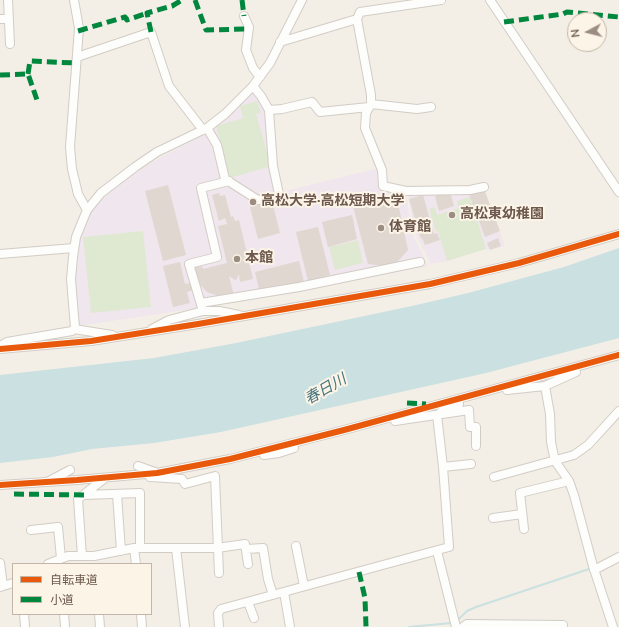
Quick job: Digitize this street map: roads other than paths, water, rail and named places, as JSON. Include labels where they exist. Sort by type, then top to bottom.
[{"type":"street","points":[[8,0],[10,44]]},
{"type":"street","points":[[74,0],[79,28],[70,147],[72,169],[78,194],[87,210]]},
{"type":"street","points":[[74,329],[71,279],[74,248],[76,238],[87,210],[101,193],[135,167],[157,152],[205,129],[225,114],[253,86],[270,63],[302,0]]},
{"type":"street","points":[[441,0],[360,12],[357,19],[371,95],[370,106],[366,113],[365,128],[382,170],[383,186],[406,191],[470,190],[484,187]]},
{"type":"street","points":[[490,0],[619,192]]},
{"type":"street","points":[[244,16],[249,27],[246,50],[252,68],[260,77]]},
{"type":"street","points":[[0,19],[9,19]]},
{"type":"street","points":[[280,42],[357,19]]},
{"type":"street","points":[[77,57],[151,32],[169,86],[217,145],[225,179],[258,200],[278,196],[273,166],[269,110],[253,86]]},
{"type":"street","points":[[269,110],[282,109],[312,102],[320,112],[370,106],[417,109],[431,107]]},
{"type":"street","points":[[202,307],[189,264],[218,257],[201,188],[229,181]]},
{"type":"street","points":[[0,347],[91,341],[430,284],[519,263],[619,234]]},
{"type":"street","points":[[0,254],[74,248]]},
{"type":"street","points":[[146,332],[202,307],[420,262]]},
{"type":"street","points":[[202,307],[246,316]]},
{"type":"street","points":[[0,347],[7,342],[72,331],[74,329],[120,336]]},
{"type":"street","points":[[357,428],[372,422],[619,355]]},
{"type":"street","points":[[437,415],[447,408],[476,398],[484,392],[546,386],[584,368],[587,364]]},
{"type":"street","points":[[546,386],[554,461],[569,480],[594,570],[613,627]]},
{"type":"street","points":[[3,485],[157,473],[244,456],[357,428],[396,420],[469,410],[470,427],[476,427],[476,446]]},
{"type":"street","points":[[494,477],[566,458],[581,450],[619,411]]},
{"type":"street","points":[[219,627],[218,613],[221,609],[449,547],[443,467],[437,415]]},
{"type":"street","points":[[372,422],[381,424]]},
{"type":"street","points":[[443,467],[471,464]]},
{"type":"street","points":[[138,466],[157,473]]},
{"type":"street","points":[[47,482],[70,470]]},
{"type":"street","points":[[143,474],[145,477],[182,479],[185,484],[215,476],[219,573]]},
{"type":"street","points":[[82,556],[78,499],[106,478]]},
{"type":"street","points":[[524,529],[520,494],[569,480]]},
{"type":"street","points":[[84,495],[140,493],[136,563]]},
{"type":"street","points":[[117,494],[121,551]]},
{"type":"street","points":[[493,518],[522,514]]},
{"type":"street","points":[[30,530],[58,527],[60,560],[68,556],[82,556],[94,560],[121,551],[137,548],[217,548],[245,544],[248,564]]},
{"type":"street","points":[[296,546],[304,586]]},
{"type":"street","points":[[176,548],[185,627]]},
{"type":"street","points":[[246,549],[263,548],[268,579],[273,595]]},
{"type":"street","points":[[437,550],[456,627]]},
{"type":"street","points":[[594,570],[619,557]]},
{"type":"street","points":[[0,563],[1,586],[12,583]]},
{"type":"street","points":[[284,592],[290,627]]},
{"type":"street","points":[[248,602],[254,618]]},
{"type":"street","points":[[24,615],[25,627]]},
{"type":"street","points":[[64,615],[65,627]]},
{"type":"street","points":[[99,615],[100,627]]},
{"type":"street","points":[[141,615],[142,627]]},
{"type":"street","points":[[463,627],[467,624],[562,625]]},
{"type":"water","name":"春日川","points":[[619,248],[619,338],[486,373],[221,432],[154,443],[92,449],[53,457],[0,463],[0,375],[154,358],[236,343],[468,293],[564,267]]},
{"type":"waterway","points":[[457,621],[467,611],[476,607],[592,568]]},
{"type":"waterway","points":[[409,627],[451,623]]},
{"type":"place","name":"高松大学·高松短期大学","points":[[253,202]]},
{"type":"place","name":"高松東幼稚園","points":[[452,215]]},
{"type":"place","name":"体育館","points":[[381,228]]},
{"type":"place","name":"本館","points":[[237,259]]}]
